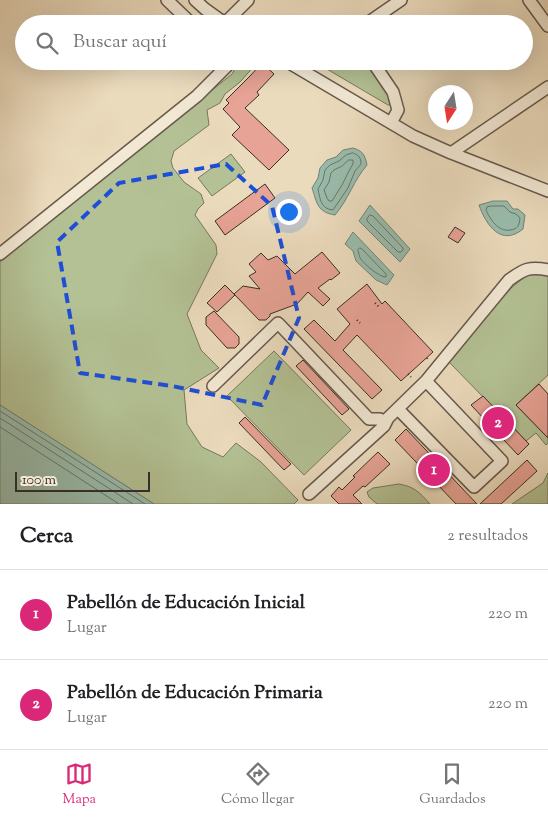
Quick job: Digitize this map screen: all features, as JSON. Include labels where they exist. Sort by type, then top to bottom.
[{"type":"street","points":[[167,0],[183,15]]},
{"type":"street","points":[[195,0],[214,15]]},
{"type":"street","points":[[234,15],[248,0]]},
{"type":"street","points":[[379,15],[401,0]]},
{"type":"street","points":[[529,0],[548,26]]},
{"type":"street","points":[[0,254],[197,96],[222,70]]},
{"type":"street","points":[[301,70],[413,136],[548,191]]},
{"type":"street","points":[[378,70],[393,92],[398,110],[391,123]]},
{"type":"street","points":[[451,153],[548,87]]},
{"type":"street","points":[[309,494],[384,426],[388,418],[426,381],[509,280],[522,271],[531,268],[548,270]]},
{"type":"street","points":[[213,386],[278,323],[369,418],[380,419],[384,426]]},
{"type":"street","points":[[398,409],[474,487],[502,461],[426,381]]},
{"type":"path","points":[[375,303],[379,307]]},
{"type":"path","points":[[357,320],[360,323]]},
{"type":"highlighted area","points":[[226,164],[272,206],[299,318],[262,405],[172,386],[80,373],[57,242],[119,183]]},
{"type":"shaded area","points":[[234,70],[251,70],[225,94],[220,103],[207,110],[209,125],[174,151],[171,161],[173,168],[184,182],[201,194],[204,203],[195,215],[216,245],[217,254],[187,314],[201,350],[219,368],[184,390],[187,424],[202,447],[223,457],[236,443],[261,462],[298,500],[294,504],[154,504],[0,405],[0,262],[232,74]]},
{"type":"shaded area","points":[[328,70],[374,70],[389,93],[390,105]]},
{"type":"shaded area","points":[[231,154],[245,172],[212,196],[198,178]]},
{"type":"shaded area","points":[[548,272],[548,375],[516,405],[548,438],[546,445],[536,433],[526,441],[449,362],[511,288],[526,276],[534,273]]},
{"type":"shaded area","points":[[274,351],[351,430],[304,475],[227,396]]},
{"type":"shaded area","points":[[548,473],[548,504],[512,504],[543,483]]},
{"type":"shaded area","points":[[399,484],[416,491],[430,504],[377,504],[369,497],[367,492],[373,488]]},
{"type":"water","points":[[353,148],[363,154],[367,165],[340,209],[335,215],[329,214],[319,206],[312,188],[318,178],[320,168],[327,160],[336,157],[343,150]]},
{"type":"water","points":[[493,201],[507,201],[513,209],[518,209],[525,215],[523,229],[508,236],[501,235],[495,231],[486,220],[479,205]]},
{"type":"water","points":[[370,205],[410,249],[400,262],[359,221]]},
{"type":"water","points":[[353,232],[394,275],[387,285],[376,280],[356,261],[353,251],[345,244]]},
{"type":"water","points":[[0,405],[154,504],[0,504]]},
{"type":"building","points":[[256,70],[270,70],[274,74],[257,92],[259,95],[245,108],[289,150],[269,170],[232,135],[240,127],[223,109],[229,103],[226,100]]},
{"type":"building","points":[[265,184],[275,198],[225,235],[215,221]]},
{"type":"building","points":[[455,227],[465,233],[458,243],[448,237]]},
{"type":"building","points":[[322,252],[340,273],[318,288],[330,299],[323,306],[308,292],[297,304],[270,314],[266,320],[259,320],[234,294],[243,286],[260,289],[249,276],[256,272],[249,264],[261,253],[268,260],[277,256],[295,274]]},
{"type":"building","points":[[367,284],[382,304],[385,301],[433,352],[401,381],[357,335],[343,350],[382,390],[372,399],[304,329],[314,320],[335,341],[350,324],[337,309]]},
{"type":"building","points":[[225,285],[235,295],[217,312],[207,303]]},
{"type":"building","points":[[214,311],[239,337],[239,344],[235,348],[227,348],[206,325],[206,317]]},
{"type":"building","points":[[303,360],[349,409],[342,415],[296,366]]},
{"type":"building","points":[[539,384],[548,394],[548,438],[516,405]]},
{"type":"building","points":[[483,396],[529,444],[518,455],[471,405]]},
{"type":"building","points":[[245,417],[291,464],[284,470],[239,423]]},
{"type":"building","points":[[406,429],[477,504],[456,504],[395,440]]},
{"type":"building","points":[[378,452],[390,464],[365,487],[363,486],[353,495],[362,504],[339,504],[331,496],[339,487],[342,490],[355,477],[353,476]]},
{"type":"building","points":[[527,460],[537,471],[501,504],[480,504]]},
{"type":"place","name":"Pabellón de Educación Primaria","points":[[498,423]]},
{"type":"place","name":"Pabellón de Educación Inicial","points":[[434,470]]}]
